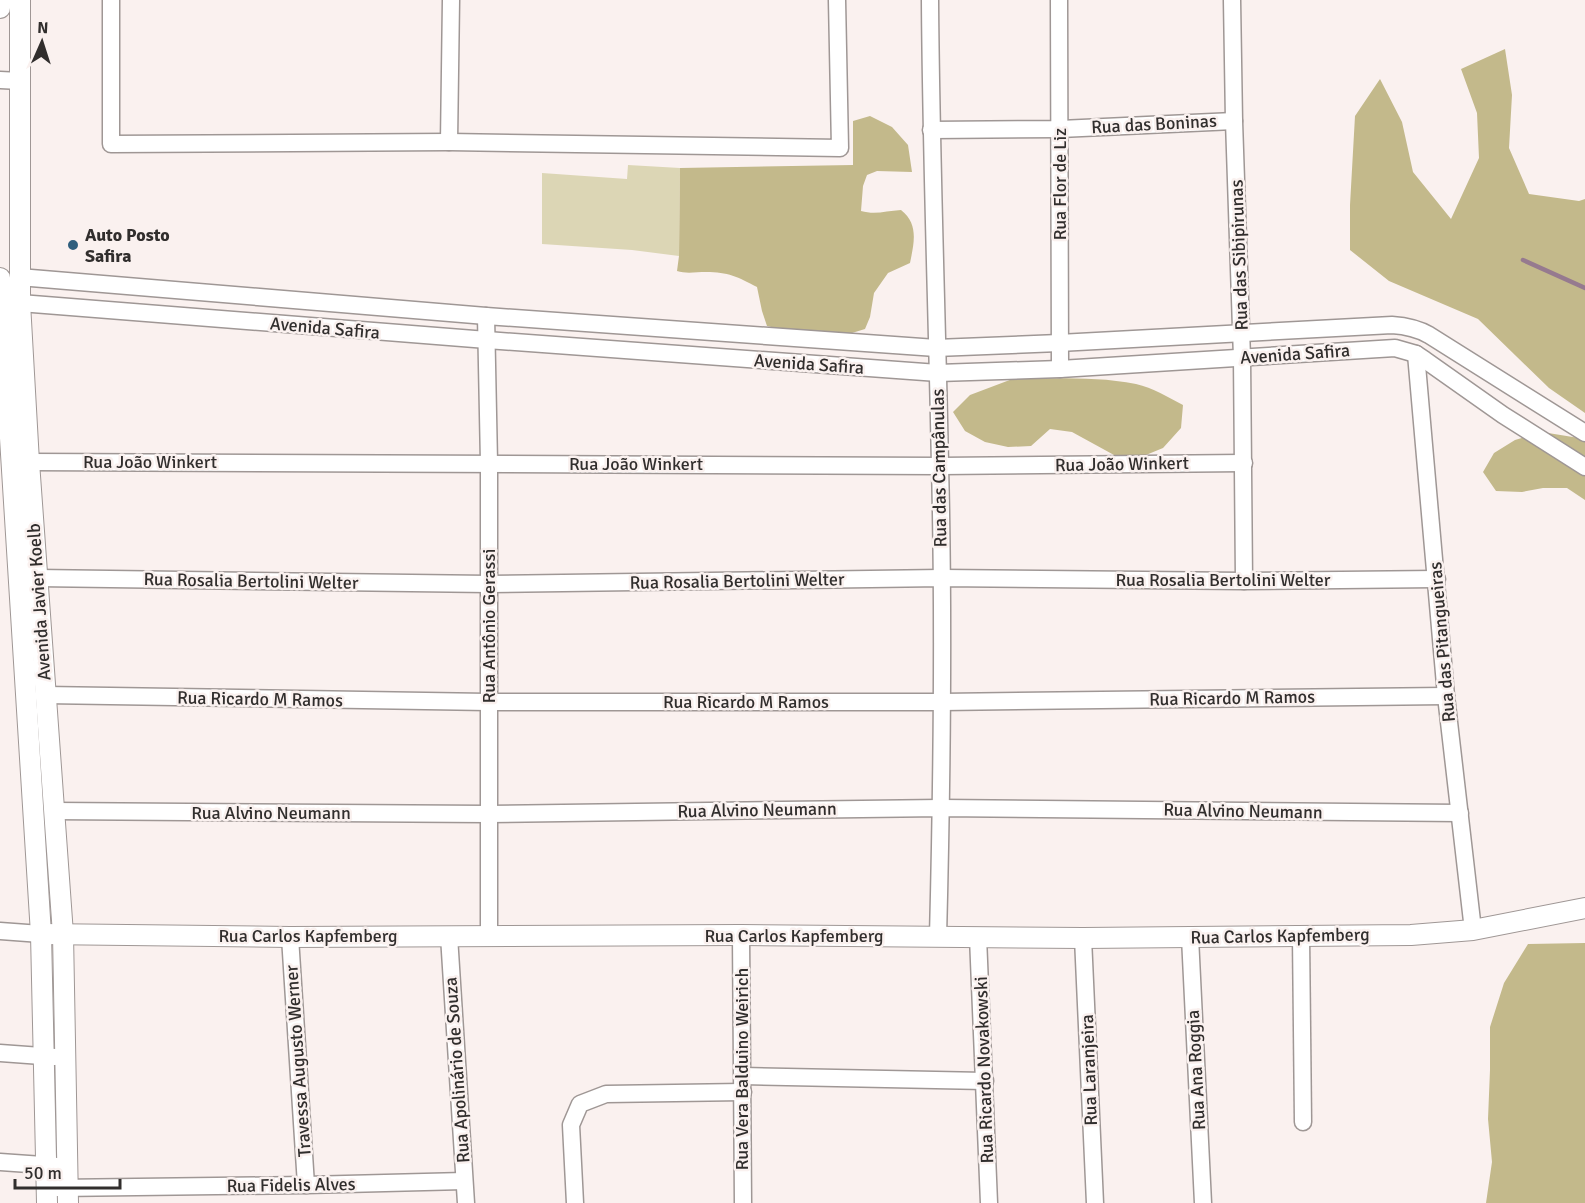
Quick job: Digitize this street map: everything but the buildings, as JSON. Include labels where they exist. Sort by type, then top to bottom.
[{"type":"street","points":[[0,0],[0,8]]},
{"type":"street","points":[[20,0],[33,0]]},
{"type":"street","name":"Avenida Javier Koelb","points":[[20,0],[10,81],[6,277],[40,934],[47,1196]]},
{"type":"street","points":[[111,0],[111,144],[449,142],[840,148],[837,0]]},
{"type":"street","points":[[449,142],[451,0]]},
{"type":"street","name":"Rua das Campânulas","points":[[930,0],[930,130],[942,578],[938,937]]},
{"type":"street","name":"Rua Flor de Liz","points":[[1059,0],[1060,369]]},
{"type":"street","name":"Rua das Sibipirunas","points":[[1232,0],[1242,358],[1244,582]]},
{"type":"street","name":"Rua das Boninas","points":[[930,130],[1060,129],[1234,121]]},
{"type":"street","name":"Avenida Safira","points":[[6,277],[486,316],[936,348],[1392,325],[1418,328],[1585,433]]},
{"type":"street","name":"Avenida Javier Koelb","points":[[7,303],[29,462],[63,934],[68,1195]]},
{"type":"street","name":"Avenida Safira","points":[[7,303],[938,373],[1060,369],[1395,348],[1416,354],[1503,415],[1585,467]]},
{"type":"street","name":"Rua Antônio Gerassi","points":[[486,316],[489,463],[489,936]]},
{"type":"street","name":"Rua das Pitangueiras","points":[[1416,354],[1446,696],[1473,930]]},
{"type":"street","name":"Rua João Winkert","points":[[29,462],[940,466],[1244,463]]},
{"type":"street","name":"Rua Rosalia Bertolini Welter","points":[[37,578],[489,584],[942,578],[1244,582],[1437,579]]},
{"type":"street","name":"Rua Ricardo M Ramos","points":[[45,695],[488,702],[942,702],[1446,696]]},
{"type":"street","name":"Rua Alvino Neumann","points":[[53,811],[488,814],[941,808],[1460,813]]},
{"type":"street","name":"Rua Carlos Kapfemberg","points":[[0,931],[40,934],[290,937],[741,935],[1083,938],[1411,935],[1473,930],[1585,908]]},
{"type":"street","name":"Rua Vera Balduino Weirich","points":[[741,935],[743,1203]]},
{"type":"street","name":"Rua Apolinário de Souza","points":[[448,936],[466,1203]]},
{"type":"street","points":[[1301,936],[1303,1122]]},
{"type":"street","name":"Travessa Augusto Werner","points":[[290,937],[306,1185]]},
{"type":"street","name":"Rua Ricardo Novakowski","points":[[978,937],[989,1203]]},
{"type":"street","name":"Rua Ana Roggia","points":[[1190,937],[1203,1203]]},
{"type":"street","name":"Rua Laranjeira","points":[[1083,938],[1095,1203]]},
{"type":"street","points":[[0,1053],[65,1057]]},
{"type":"street","points":[[575,1203],[571,1125],[580,1104],[606,1094],[743,1084],[985,1081]]},
{"type":"street","points":[[0,1162],[67,1167]]},
{"type":"street","name":"Rua Fidelis Alves","points":[[47,1196],[464,1181]]},
{"type":"shaded area","points":[[1505,49],[1512,95],[1509,148],[1529,194],[1579,201],[1585,199],[1585,413],[1549,388],[1478,319],[1389,281],[1350,250],[1355,116],[1380,79],[1402,122],[1413,172],[1451,219],[1479,158],[1477,113],[1461,69]]},
{"type":"shaded area","points":[[870,116],[892,127],[908,145],[912,172],[877,171],[867,175],[863,186],[861,211],[876,213],[901,210],[911,221],[914,241],[910,263],[888,273],[874,293],[870,317],[865,329],[842,336],[792,332],[767,326],[757,287],[727,274],[677,271],[680,168],[853,165],[853,121]]},
{"type":"shaded area","points":[[628,165],[680,168],[679,256],[632,250],[542,244],[542,173],[627,179]]},
{"type":"shaded area","points":[[1015,378],[1091,379],[1121,381],[1142,386],[1183,405],[1181,428],[1163,448],[1141,457],[1114,455],[1072,432],[1050,429],[1031,446],[1008,447],[985,442],[965,431],[953,412],[970,395]]},
{"type":"shaded area","points":[[1542,432],[1585,439],[1585,500],[1567,488],[1543,488],[1522,492],[1496,491],[1483,472],[1494,453],[1515,440]]},
{"type":"shaded area","points":[[1585,943],[1585,1203],[1486,1203],[1492,1162],[1488,1119],[1490,1027],[1504,983],[1528,944]]},
{"type":"waterway","points":[[1523,260],[1585,288]]},
{"type":"place","name":"Auto Posto Safira","points":[[73,245]]}]
